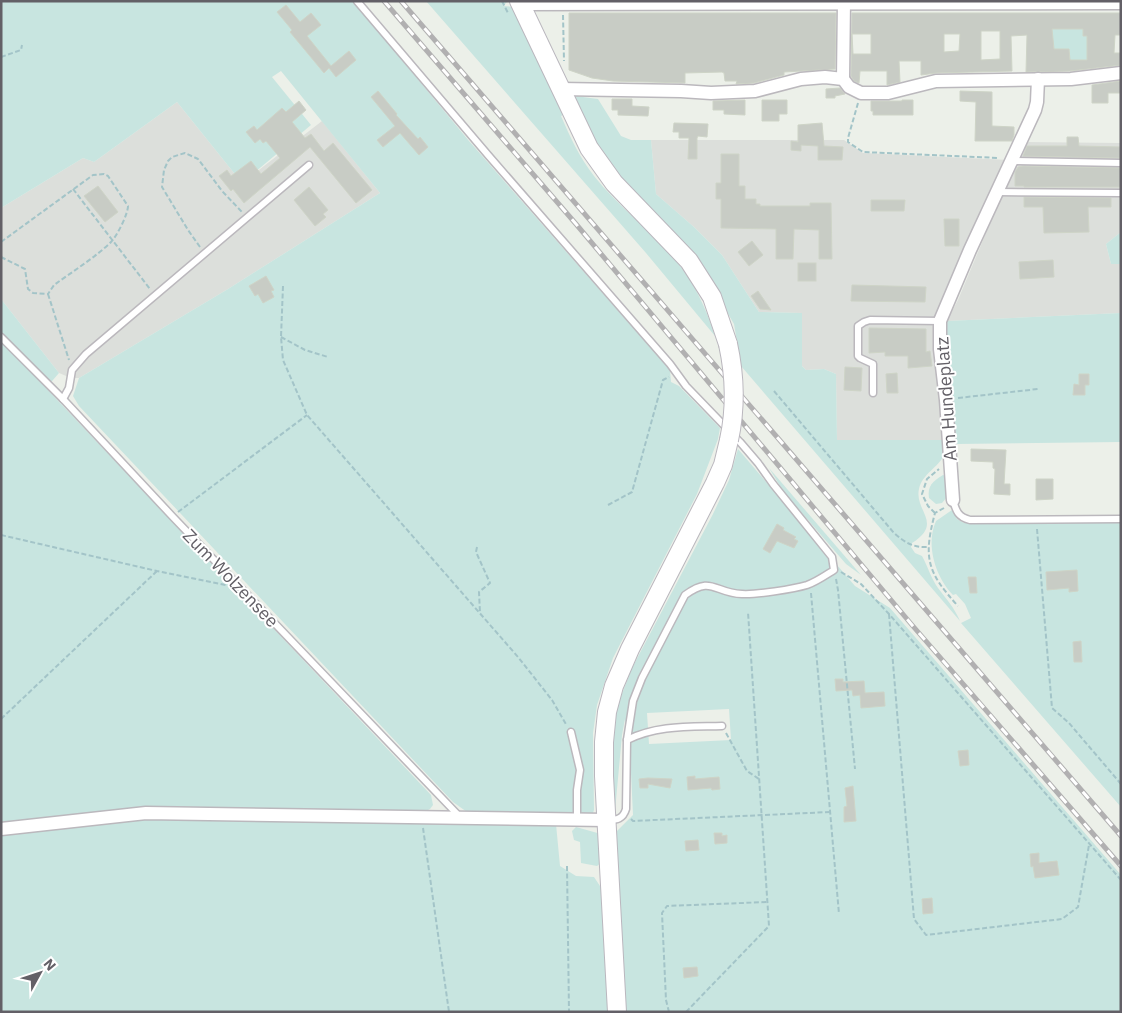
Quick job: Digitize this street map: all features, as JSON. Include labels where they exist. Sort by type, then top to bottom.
[{"type":"main road","points":[[514,3],[589,148],[602,168],[614,183],[690,261],[712,297],[728,344],[733,372],[734,411],[723,465],[630,649],[614,686],[607,712],[604,742],[606,820],[617,1012]]},
{"type":"street","points":[[844,2],[843,79],[849,87],[861,93],[888,93],[936,81],[1071,79],[1121,73]]},
{"type":"street","points":[[514,3],[1121,3]]},
{"type":"street","points":[[560,89],[711,93],[755,91],[802,79],[826,77],[843,79]]},
{"type":"street","name":"Am Hundeplatz","points":[[953,500],[946,400],[940,349],[940,321],[1035,110],[1038,80]]},
{"type":"street","points":[[1,829],[146,813],[606,820]]},
{"type":"lane","points":[[357,1],[670,364],[686,386],[758,463],[832,557],[834,570],[807,585],[744,594],[728,593],[708,584],[697,586],[685,594],[633,701],[627,740],[626,809],[618,820],[606,820]]},
{"type":"lane","points":[[1011,160],[1121,163]]},
{"type":"lane","points":[[63,399],[69,388],[72,370],[86,354],[309,165]]},
{"type":"lane","points":[[997,192],[1121,193]]},
{"type":"lane","points":[[873,393],[873,364],[858,356],[858,326],[870,320],[940,321]]},
{"type":"lane","name":"Zum Wolzensee","points":[[1,337],[63,399],[461,819]]},
{"type":"lane","points":[[953,500],[957,513],[963,518],[970,520],[1121,519]]},
{"type":"lane","points":[[627,740],[659,729],[722,726]]},
{"type":"lane","points":[[571,732],[580,770],[577,790],[577,819]]},
{"type":"path","points":[[502,1],[514,3]]},
{"type":"path","points":[[563,21],[564,68]]},
{"type":"path","points":[[1,57],[21,50],[22,46]]},
{"type":"path","points":[[861,93],[848,142],[863,152],[1011,160]]},
{"type":"path","points":[[204,253],[162,187],[164,170],[172,157],[185,153],[198,159],[222,191],[247,216]]},
{"type":"path","points":[[1,242],[93,175],[104,174],[108,176],[128,206],[125,217],[113,240],[54,286],[48,294]]},
{"type":"path","points":[[74,190],[154,295]]},
{"type":"path","points":[[1,257],[26,269],[28,288],[33,293],[48,294]]},
{"type":"path","points":[[283,286],[281,338],[283,360],[307,415],[518,658],[552,700],[571,732]]},
{"type":"path","points":[[48,294],[72,370]]},
{"type":"path","points":[[281,338],[305,350],[328,357]]},
{"type":"path","points":[[608,505],[632,492],[663,380],[670,377]]},
{"type":"path","points":[[946,400],[1038,389]]},
{"type":"path","points":[[774,391],[894,533],[918,548],[927,547]]},
{"type":"path","points":[[172,516],[307,415]]},
{"type":"path","points":[[935,514],[928,506],[922,494],[927,479],[951,460]]},
{"type":"path","points":[[953,500],[935,514],[927,547],[933,575],[941,588],[958,606]]},
{"type":"path","points":[[1037,520],[1052,708],[1069,723],[1121,784]]},
{"type":"path","points":[[1,535],[157,571],[241,588]]},
{"type":"path","points":[[478,546],[476,552],[490,583],[479,592],[480,615]]},
{"type":"path","points":[[854,769],[838,590],[834,570],[845,573],[861,584],[889,614],[1121,880]]},
{"type":"path","points":[[1,719],[157,571]]},
{"type":"path","points":[[812,601],[839,914]]},
{"type":"path","points":[[686,1012],[769,926],[748,612]]},
{"type":"path","points":[[889,614],[914,919],[926,935],[1062,919],[1078,907],[1089,844]]},
{"type":"path","points":[[722,726],[747,771],[760,779]]},
{"type":"path","points":[[633,821],[830,812]]},
{"type":"path","points":[[422,818],[448,1012]]},
{"type":"path","points":[[567,866],[570,1012]]},
{"type":"path","points":[[669,1012],[666,1000],[662,913],[668,906],[768,902]]},
{"type":"shaded area","points":[[1,1],[353,1],[469,141],[670,370],[671,382],[679,386],[720,428],[718,439],[697,494],[613,658],[597,705],[593,733],[593,813],[467,812],[453,802],[79,406],[73,396],[79,378],[228,289],[380,193],[281,71],[272,77],[311,125],[242,183],[177,102],[94,162],[83,158],[1,208]]},
{"type":"shaded area","points":[[426,1],[508,1],[503,6],[515,7],[565,114],[561,116],[564,124],[584,162],[605,189],[665,248],[686,274],[703,304],[715,336],[646,253]]},
{"type":"shaded area","points":[[1052,29],[1083,29],[1083,36],[1092,36],[1087,60],[1070,60],[1069,49],[1066,49],[1054,61],[1054,45],[1048,45]]},
{"type":"shaded area","points":[[575,96],[598,99],[621,136],[631,140],[651,140],[656,194],[694,227],[722,255],[759,312],[802,313],[802,366],[806,370],[824,369],[836,374],[837,440],[946,440],[946,450],[942,459],[923,479],[919,489],[920,504],[927,523],[926,529],[912,543],[911,547],[915,553],[922,556],[936,584],[960,621],[741,366],[734,324],[699,264],[631,191],[598,151],[573,98]]},
{"type":"shaded area","points":[[177,102],[242,183],[322,121],[380,193],[228,289],[79,378],[71,378],[59,373],[1,299],[1,208],[83,158],[94,162]]},
{"type":"shaded area","points":[[651,140],[844,140],[863,153],[1009,160],[937,312],[946,440],[837,440],[836,374],[824,369],[806,370],[802,366],[802,313],[759,312],[722,255],[694,227],[656,194]]},
{"type":"shaded area","points":[[1024,142],[1121,143],[1121,232],[1106,244],[1111,264],[1121,264],[1121,313],[947,321],[958,300]]},
{"type":"shaded area","points":[[1121,232],[1121,264],[1111,264],[1106,244]]},
{"type":"shaded area","points":[[1,299],[59,373],[46,388],[431,795],[433,805],[430,809],[424,812],[142,811],[1,826]]},
{"type":"shaded area","points":[[1121,313],[1121,442],[956,444],[946,348],[947,321]]},
{"type":"shaded area","points":[[738,449],[855,586],[890,608],[1121,875],[1121,1012],[622,1012],[612,836],[633,815],[625,719],[615,811],[612,812],[612,739],[616,709],[632,668],[729,480]],"holes":[[[729,709],[731,740],[649,744],[647,713]]]},
{"type":"shaded area","points":[[769,468],[861,575],[846,564],[783,491]]},
{"type":"shaded area","points":[[943,475],[946,476],[947,497],[942,503],[936,504],[929,498],[929,490],[934,482]]},
{"type":"shaded area","points":[[952,510],[957,519],[964,523],[1121,521],[1121,807],[961,623],[971,618],[965,604],[956,594],[953,595],[942,580],[934,561],[932,550],[933,530],[936,521]]},
{"type":"shaded area","points":[[145,816],[556,824],[560,866],[576,876],[594,877],[604,892],[611,1012],[1,1012],[1,832]]},
{"type":"shaded area","points":[[576,827],[601,834],[603,861],[597,866],[581,863],[580,842],[574,840],[572,831]]},
{"type":"building","points":[[286,5],[300,22],[311,13],[321,25],[307,36],[331,66],[349,51],[356,60],[336,77],[329,68],[324,73],[290,32],[292,30],[277,12]]},
{"type":"building","points":[[569,13],[836,13],[835,69],[784,72],[784,75],[754,83],[736,84],[737,81],[725,81],[724,73],[722,72],[685,73],[685,83],[613,81],[592,78],[569,70]]},
{"type":"building","points":[[852,13],[1121,13],[1121,35],[1115,35],[1114,53],[1121,53],[1121,65],[1070,71],[1026,72],[1027,35],[1011,36],[1012,71],[921,75],[921,61],[899,61],[900,82],[887,85],[887,71],[860,71],[859,83],[854,81],[851,76]],"holes":[[[1052,29],[1083,29],[1083,36],[1087,36],[1087,60],[1070,60],[1069,49],[1054,49]],[[981,31],[1000,31],[1000,59],[981,60]],[[852,34],[871,34],[871,54],[853,54]],[[944,34],[960,34],[959,51],[944,52]]]},
{"type":"building","points":[[1121,81],[1121,93],[1108,93],[1108,103],[1092,103],[1092,85]]},
{"type":"building","points":[[840,88],[845,94],[835,96],[835,98],[826,98],[826,89]]},
{"type":"building","points":[[378,91],[396,115],[428,147],[419,155],[400,133],[383,147],[377,140],[395,126],[371,97]]},
{"type":"building","points":[[960,91],[992,92],[992,126],[1014,127],[1012,141],[975,141],[976,102],[960,101]]},
{"type":"building","points":[[612,99],[632,99],[632,106],[649,107],[648,116],[618,115],[618,110],[612,110]]},
{"type":"building","points":[[745,100],[745,115],[724,114],[724,110],[713,110],[713,101]]},
{"type":"building","points":[[762,100],[787,100],[787,114],[779,114],[779,121],[762,121]]},
{"type":"building","points":[[913,100],[913,115],[873,115],[873,111],[871,111],[871,101]]},
{"type":"building","points":[[299,101],[306,110],[292,122],[305,138],[311,134],[324,151],[333,143],[372,190],[356,203],[310,147],[244,203],[219,176],[227,170],[231,176],[251,161],[261,174],[280,158],[266,141],[263,143],[260,139],[255,143],[246,132],[254,126],[257,130],[282,108],[286,112]]},
{"type":"building","points":[[674,123],[708,124],[707,137],[698,136],[697,138],[697,159],[688,159],[689,138],[679,138],[679,132],[673,132]]},
{"type":"building","points":[[822,123],[824,146],[843,147],[842,160],[818,160],[818,146],[801,145],[801,151],[791,150],[791,141],[798,142],[798,125]]},
{"type":"building","points":[[1067,137],[1078,137],[1079,146],[1121,147],[1121,158],[1023,156],[1027,146],[1067,146]]},
{"type":"building","points":[[721,154],[739,154],[739,186],[745,186],[745,199],[756,199],[756,204],[760,204],[760,206],[810,206],[810,203],[831,203],[832,259],[819,259],[819,230],[794,229],[793,259],[776,259],[776,229],[721,228],[721,199],[716,199],[716,183],[721,183]]},
{"type":"building","points":[[1018,167],[1121,168],[1121,187],[1015,186],[1015,172]]},
{"type":"building","points":[[98,186],[118,212],[105,222],[84,196]]},
{"type":"building","points":[[309,187],[328,210],[323,214],[326,217],[315,226],[294,200]]},
{"type":"building","points":[[1024,197],[1111,198],[1111,207],[1088,207],[1089,232],[1044,233],[1043,207],[1024,207]]},
{"type":"building","points":[[871,200],[905,200],[904,211],[871,211]]},
{"type":"building","points":[[944,219],[959,219],[959,246],[945,246]]},
{"type":"building","points":[[752,241],[763,255],[749,266],[738,252]]},
{"type":"building","points":[[1053,260],[1054,277],[1020,279],[1019,262]]},
{"type":"building","points":[[798,263],[816,263],[816,281],[798,281]]},
{"type":"building","points":[[266,276],[274,290],[271,291],[274,297],[263,303],[258,294],[255,296],[249,286]]},
{"type":"building","points":[[852,285],[926,287],[925,302],[851,301]]},
{"type":"building","points":[[758,291],[771,310],[760,309],[751,296]]},
{"type":"building","points":[[869,328],[926,329],[926,352],[930,351],[932,366],[908,368],[908,356],[885,356],[885,352],[869,353]]},
{"type":"building","points":[[845,367],[862,368],[861,391],[844,390]]},
{"type":"building","points":[[897,373],[898,393],[887,393],[886,374]]},
{"type":"building","points":[[1079,374],[1089,374],[1089,385],[1085,385],[1085,395],[1073,395],[1074,384],[1079,385]]},
{"type":"building","points":[[971,449],[1006,450],[1004,484],[1010,484],[1010,495],[994,494],[995,469],[993,468],[993,462],[971,461]]},
{"type":"building","points":[[1036,479],[1053,479],[1053,499],[1036,500]]},
{"type":"building","points":[[777,524],[784,528],[783,530],[796,537],[794,539],[798,541],[794,548],[777,541],[770,553],[763,549]]},
{"type":"building","points":[[1077,570],[1078,591],[1069,592],[1069,588],[1047,590],[1046,572]]},
{"type":"building","points":[[968,577],[976,577],[977,593],[970,593]]},
{"type":"building","points":[[1081,641],[1082,662],[1074,662],[1073,642]]},
{"type":"building","points":[[835,679],[843,679],[843,682],[864,681],[865,693],[884,692],[885,706],[861,708],[860,695],[853,696],[852,690],[836,691]]},
{"type":"building","points":[[968,750],[969,765],[960,766],[958,751]]},
{"type":"building","points":[[695,776],[695,779],[719,777],[720,789],[688,790],[687,777]]},
{"type":"building","points":[[639,779],[672,779],[670,788],[648,784],[648,788],[640,788]]},
{"type":"building","points":[[853,786],[856,821],[844,822],[844,807],[847,806],[845,788]]},
{"type":"building","points":[[714,833],[722,833],[722,836],[727,835],[727,843],[715,844]]},
{"type":"building","points":[[698,840],[699,850],[686,851],[685,841]]},
{"type":"building","points":[[1039,853],[1039,863],[1057,861],[1059,875],[1035,878],[1033,866],[1031,867],[1030,854]]},
{"type":"building","points":[[932,898],[933,913],[923,914],[922,899]]},
{"type":"building","points":[[697,967],[698,976],[684,978],[683,968]]},
{"type":"railway","points":[[384,1],[576,224],[912,625],[1121,866]]},
{"type":"railway","points":[[401,1],[1121,836]]}]
